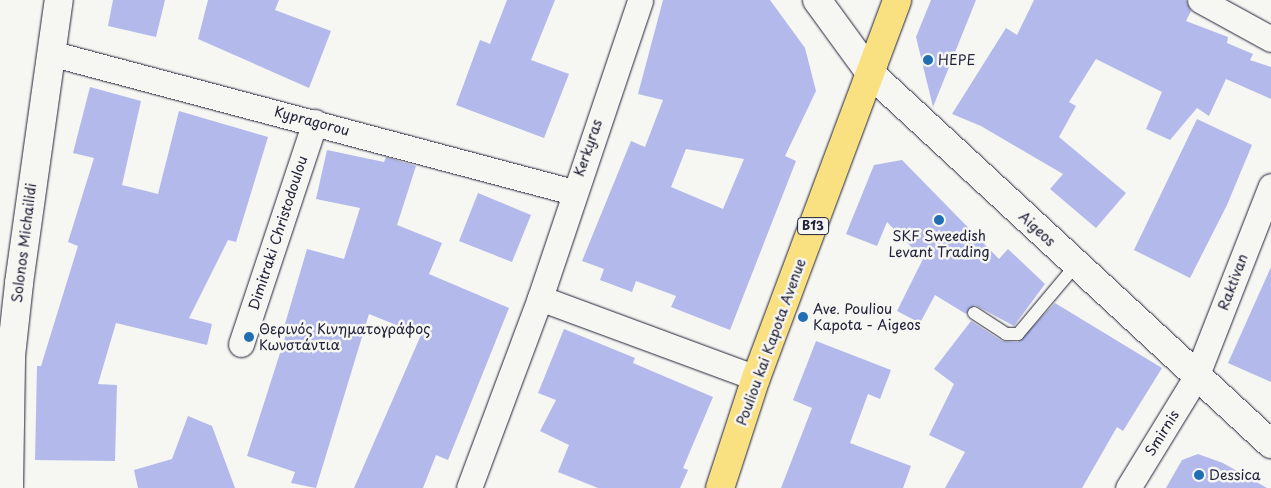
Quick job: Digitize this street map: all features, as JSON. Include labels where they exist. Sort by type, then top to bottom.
[{"type":"main road","name":"Pouliou kai Kapota Avenue","points":[[720,488],[756,378],[871,74],[897,0]]},
{"type":"street","name":"Solonos Michailidi","points":[[9,488],[4,443],[6,366],[59,0]]},
{"type":"street","name":"Kerkyras","points":[[469,488],[540,298],[573,192],[640,0]]},
{"type":"street","name":"Aigeos","points":[[817,0],[871,74],[1196,377],[1271,444]]},
{"type":"street","points":[[1200,0],[1271,39]]},
{"type":"street","name":"Kypragorou","points":[[50,53],[573,192]]},
{"type":"street","name":"Dimitraki Christodoulou","points":[[241,344],[315,122]]},
{"type":"street","name":"Raktivan","points":[[1196,377],[1271,186]]},
{"type":"street","points":[[540,298],[756,378]]},
{"type":"street","name":"Smirnis","points":[[1128,488],[1196,377]]},
{"type":"lane","points":[[974,313],[1006,334],[1018,334],[1076,265]]},
{"type":"building","points":[[113,0],[165,0],[156,37],[108,26]]},
{"type":"building","points":[[208,0],[279,0],[275,10],[331,31],[309,88],[198,39]]},
{"type":"building","points":[[507,0],[555,0],[531,60],[569,74],[544,138],[456,105],[480,40],[490,44]]},
{"type":"building","points":[[663,0],[770,0],[805,48],[816,91],[785,156],[796,161],[730,330],[671,307],[676,296],[636,281],[632,292],[600,280],[604,269],[582,261],[631,141],[645,147],[663,100],[638,94]],"holes":[[[686,149],[744,159],[723,209],[671,187]]]},
{"type":"building","points":[[931,0],[976,0],[933,107],[916,37]]},
{"type":"building","points":[[1034,0],[1186,0],[1191,11],[1186,21],[1228,37],[1227,43],[1253,54],[1250,60],[1271,67],[1271,99],[1226,79],[1209,116],[1197,108],[1170,140],[1146,129],[1162,92],[1096,59],[1069,102],[1076,106],[1059,137],[1126,193],[1096,228],[1050,189],[1063,174],[981,126],[952,114],[1006,28],[1017,35]]},
{"type":"building","points":[[90,87],[141,101],[122,185],[158,194],[179,111],[268,137],[236,242],[228,240],[189,318],[212,324],[207,345],[116,323],[98,384],[117,385],[115,461],[35,460],[37,366],[41,366],[78,246],[68,242],[94,158],[73,153]]},
{"type":"building","points":[[1197,119],[1252,145],[1227,205],[1190,278],[1134,250]]},
{"type":"building","points":[[327,150],[384,162],[386,157],[416,166],[397,225],[442,243],[429,274],[509,308],[448,460],[436,455],[423,488],[354,488],[421,335],[369,314],[316,488],[291,483],[295,472],[247,456],[289,325],[285,324],[307,249],[344,259],[360,208],[316,199]]},
{"type":"building","points":[[902,160],[999,259],[1008,249],[1045,284],[1014,326],[975,305],[966,314],[935,295],[920,323],[897,311],[923,259],[887,222],[877,246],[846,234],[874,165]]},
{"type":"building","points":[[478,193],[531,215],[512,262],[459,241]]},
{"type":"building","points":[[1271,267],[1271,382],[1228,363]]},
{"type":"building","points":[[1055,303],[1162,368],[1123,431],[1117,427],[1082,488],[945,488],[965,452],[929,435],[954,384],[934,369],[971,321],[1002,341],[1018,342]]},
{"type":"building","points":[[564,329],[635,358],[633,363],[713,397],[683,468],[688,470],[680,488],[598,488],[558,472],[569,445],[540,431],[556,400],[538,393]]},
{"type":"building","points":[[816,341],[891,370],[880,399],[868,394],[850,443],[911,466],[903,488],[781,488],[812,408],[793,400]]},
{"type":"building","points":[[188,416],[212,426],[235,488],[138,488],[134,470],[172,459]]},
{"type":"building","points":[[1198,454],[1223,463],[1267,488],[1166,488],[1182,460]]},
{"type":"place","name":"HEPE","points":[[928,60]]},
{"type":"place","name":"SKF Sweedish Levant Trading","points":[[939,220]]},
{"type":"place","name":"Ave. Pouliou Kapota - Aigeos","points":[[803,317]]},
{"type":"place","name":"Θερινός Κινηματογράφος Κωνστάντια","points":[[249,337]]},
{"type":"place","name":"Dessica","points":[[1199,475]]}]
